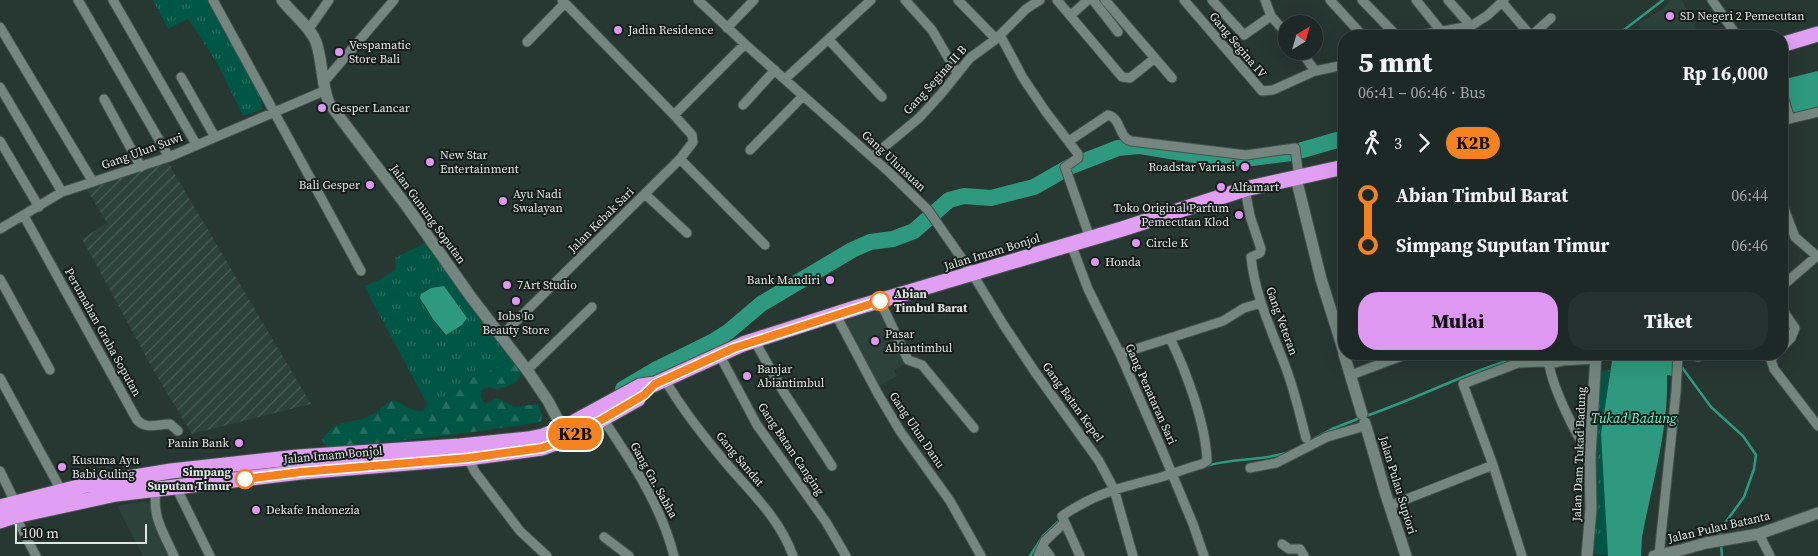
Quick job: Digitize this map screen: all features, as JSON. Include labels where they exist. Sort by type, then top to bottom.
[{"type":"highway","points":[[1788,43],[1818,34]]},
{"type":"highway","name":"Jalan Imam Bonjol","points":[[0,521],[15,509],[62,490],[110,480],[276,459],[528,439],[565,434],[603,419],[644,395],[660,382],[754,340],[1122,229],[1245,189],[1338,168]]},
{"type":"highway","name":"Jalan Imam Bonjol","points":[[0,507],[15,509],[116,494],[301,472],[468,458],[542,448],[640,386],[660,382]]},
{"type":"street","points":[[78,0],[169,157]]},
{"type":"street","points":[[113,0],[196,144]]},
{"type":"street","points":[[213,0],[361,271]]},
{"type":"street","points":[[308,30],[329,0]]},
{"type":"street","points":[[323,87],[394,0]]},
{"type":"street","points":[[698,0],[785,79],[871,0]]},
{"type":"street","points":[[727,28],[754,0]]},
{"type":"street","points":[[905,0],[932,30],[957,73]]},
{"type":"street","points":[[958,0],[998,37],[1023,78],[1079,157],[1065,170],[1090,238]]},
{"type":"street","name":"Gang Segina II B","points":[[872,157],[919,118],[970,58],[998,37],[1026,9],[1040,0]]},
{"type":"street","points":[[1058,0],[1122,77],[1130,78],[1155,58]]},
{"type":"street","points":[[1071,15],[1088,0]]},
{"type":"street","points":[[1093,0],[1118,32]]},
{"type":"street","points":[[1106,0],[1172,78]]},
{"type":"street","name":"Gang Segina IV","points":[[1184,0],[1262,91],[1267,92],[1279,88],[1315,71]]},
{"type":"street","points":[[1212,0],[1244,35],[1271,16]]},
{"type":"street","points":[[1265,0],[1271,16],[1278,24]]},
{"type":"street","points":[[1330,0],[1358,30]]},
{"type":"street","points":[[1362,0],[1391,30]]},
{"type":"street","points":[[1416,0],[1440,30]]},
{"type":"street","points":[[1448,0],[1471,26]]},
{"type":"street","points":[[1712,0],[1733,30]]},
{"type":"street","points":[[1447,30],[1471,26],[1488,15],[1503,1],[1526,30]]},
{"type":"street","name":"Jalan Gunung Soputan","points":[[286,2],[316,42],[323,87],[329,103],[500,337],[527,370],[555,412],[565,434]]},
{"type":"street","points":[[527,42],[563,2]]},
{"type":"street","name":"Jalan Kebak Sari","points":[[500,337],[680,159],[692,144],[693,138],[674,115],[563,2]]},
{"type":"street","points":[[1537,30],[1550,18]]},
{"type":"street","points":[[0,27],[93,182]]},
{"type":"street","points":[[829,40],[882,97]]},
{"type":"street","points":[[674,115],[745,44]]},
{"type":"street","points":[[1307,60],[1315,71],[1338,66]]},
{"type":"street","points":[[743,105],[775,70]]},
{"type":"street","points":[[181,77],[215,137]]},
{"type":"street","name":"Gang Ulunsuan","points":[[785,79],[928,210],[972,273]]},
{"type":"street","points":[[0,87],[62,192]]},
{"type":"street","name":"Gang Ulun Suwi","points":[[0,229],[62,192],[169,157],[274,112],[323,87]]},
{"type":"street","points":[[750,150],[803,96]]},
{"type":"street","points":[[104,99],[141,167]]},
{"type":"street","points":[[1788,119],[1818,112]]},
{"type":"street","points":[[1069,141],[1108,115],[1115,118],[1124,137],[1131,142],[1246,155],[1295,148],[1298,177]]},
{"type":"street","points":[[0,141],[39,207]]},
{"type":"street","points":[[680,159],[765,245]]},
{"type":"street","name":"Jalan Pulau Supiori","points":[[1298,177],[1321,279],[1338,334]]},
{"type":"street","name":"Gang Veteran","points":[[1245,189],[1250,216],[1261,249],[1260,253],[1251,257],[1261,303],[1292,385],[1306,438]]},
{"type":"street","points":[[645,194],[687,233]]},
{"type":"street","name":"Perumahan Graha Soputan","points":[[24,216],[137,420],[142,425],[147,426],[170,424],[178,432]]},
{"type":"street","points":[[1788,219],[1795,237],[1818,257],[1788,281]]},
{"type":"street","name":"Gang Penataran Sari","points":[[1071,244],[1088,289],[1120,354],[1193,524],[1204,556]]},
{"type":"street","name":"Gang Batan Kepel","points":[[972,273],[1035,372],[1096,456],[1115,491],[1132,556]]},
{"type":"street","points":[[0,279],[50,370]]},
{"type":"street","points":[[880,301],[908,360],[922,365],[974,428]]},
{"type":"street","points":[[1120,354],[1226,320],[1244,308],[1261,303]]},
{"type":"street","points":[[527,370],[592,308]]},
{"type":"street","name":"Gang Ulun Danu","points":[[836,315],[900,431],[950,501],[981,556]]},
{"type":"street","points":[[1788,318],[1795,328],[1795,333],[1788,342]]},
{"type":"street","points":[[1080,556],[1062,516],[1088,500],[1172,476],[1207,461],[1198,412],[1182,364],[1170,338]]},
{"type":"street","points":[[754,340],[778,384],[832,466]]},
{"type":"street","name":"Gang Batan Canging","points":[[719,354],[757,425],[826,522],[846,556]]},
{"type":"street","name":"Jalan Pulau Supiori","points":[[1346,360],[1405,556]]},
{"type":"street","points":[[1351,375],[1391,360]]},
{"type":"street","points":[[1522,556],[1493,465],[1464,384],[1516,363],[1544,362],[1549,364],[1572,360]]},
{"type":"street","name":"Jalan Dam Tukad Badung","points":[[1587,556],[1591,509],[1590,456],[1596,360]]},
{"type":"street","points":[[1662,555],[1677,360]]},
{"type":"street","points":[[1771,360],[1774,369],[1818,426]]},
{"type":"street","points":[[1549,364],[1573,426],[1590,456]]},
{"type":"street","points":[[0,378],[62,490]]},
{"type":"street","name":"Gang Sandat","points":[[660,382],[676,397],[716,451],[780,526],[793,556]]},
{"type":"street","name":"Gang Gn. Sabha","points":[[603,419],[632,463],[664,521],[674,556]]},
{"type":"street","points":[[1250,468],[1276,463],[1364,421]]},
{"type":"street","points":[[468,458],[475,472],[520,531],[547,556]]},
{"type":"street","points":[[1389,506],[1493,465]]},
{"type":"street","points":[[0,471],[36,556]]},
{"type":"street","points":[[176,487],[210,556]]},
{"type":"street","points":[[156,489],[154,504],[156,515],[174,556]]},
{"type":"street","name":"Jalan Pulau Batanta","points":[[1662,555],[1706,542],[1759,534],[1818,513]]},
{"type":"street","points":[[1038,556],[1045,541],[1063,521]]},
{"type":"street","points":[[1759,534],[1770,556]]},
{"type":"street","points":[[604,537],[629,556]]},
{"type":"street","points":[[1282,544],[1289,549],[1300,549],[1304,556]]},
{"type":"street","points":[[1043,547],[1050,556]]},
{"type":"shaded area","name":"SD Negeri 2 Pemecutan","points":[[1671,0],[1682,0],[1696,30],[1640,30],[1639,23],[1663,9]]},
{"type":"shaded area","points":[[166,159],[311,404],[192,434],[155,373],[82,239],[107,223],[84,185]]},
{"type":"shaded area","name":"Pasar Abiantimbul","points":[[880,308],[907,363],[894,370],[897,376],[879,386],[842,320]]},
{"type":"shaded area","points":[[147,501],[176,556],[143,556],[117,506]]},
{"type":"green space","points":[[153,0],[209,0],[265,100],[261,101],[263,109],[243,116],[217,63],[188,19],[168,29]]},
{"type":"green space","points":[[425,243],[509,356],[500,367],[473,377],[458,385],[447,397],[427,404],[364,286],[379,280],[396,269],[395,258]],"holes":[[[444,286],[462,325],[453,331],[443,333],[423,305],[424,291]]]},
{"type":"green space","points":[[509,356],[515,361],[521,374],[520,377],[505,387],[483,389],[482,399],[486,404],[497,398],[515,407],[538,404],[542,415],[541,422],[435,437],[355,445],[328,447],[322,440],[327,432],[339,424],[366,418],[393,400],[412,409],[423,411],[427,404],[447,397],[458,385],[500,367]]},
{"type":"green space","points":[[1610,370],[1601,434],[1608,555],[1600,555],[1595,553],[1594,549],[1597,439],[1601,372]]},
{"type":"water","points":[[1818,71],[1818,108],[1788,114],[1788,78]]},
{"type":"water","points":[[444,286],[467,318],[462,325],[446,335],[420,298],[421,294],[431,288]]},
{"type":"water","name":"Tukad Badung","points":[[1612,360],[1675,360],[1674,376],[1667,375],[1663,436],[1642,537],[1641,556],[1608,556],[1601,434]]},
{"type":"waterway","points":[[1624,30],[1663,0]]},
{"type":"waterway","points":[[623,389],[657,369],[712,342],[728,332],[761,304],[852,250],[870,242],[893,239],[914,231],[949,200],[964,196],[991,198],[1034,187],[1069,167],[1118,148],[1140,146],[1195,155],[1245,159],[1292,153],[1338,140]]},
{"type":"waterway","points":[[1366,416],[1509,360]]},
{"type":"waterway","points":[[1681,366],[1711,407],[1743,436],[1756,455],[1754,469],[1744,497],[1720,530],[1721,537]]},
{"type":"waterway","points":[[1313,439],[1360,418]]},
{"type":"waterway","points":[[1206,466],[1286,453]]},
{"type":"waterway","points":[[1030,556],[1043,536],[1061,519]]},
{"type":"waterway","points":[[1721,543],[1722,556]]},
{"type":"bus line","name":"K2B","points":[[245,479],[301,472],[496,455],[553,445],[644,395],[655,384],[734,348],[880,301]]},
{"type":"place","name":"SD Negeri 2 Pemecutan","points":[[1670,16]]},
{"type":"place","name":"Jadin Residence","points":[[618,30]]},
{"type":"place","name":"Vespamatic Store Bali","points":[[339,52]]},
{"type":"place","name":"Gesper Lancar","points":[[322,108]]},
{"type":"place","name":"New Star Entertainment","points":[[430,162]]},
{"type":"place","name":"Roadstar Variasi","points":[[1245,167]]},
{"type":"place","name":"Bali Gesper","points":[[370,185]]},
{"type":"place","name":"Alfamart","points":[[1221,187]]},
{"type":"place","name":"Ayu Nadi Swalayan","points":[[503,201]]},
{"type":"place","name":"Toko Original Parfum Pemecutan Klod","points":[[1239,215]]},
{"type":"place","name":"Circle K","points":[[1136,243]]},
{"type":"place","name":"Honda","points":[[1095,262]]},
{"type":"place","name":"Bank Mandiri","points":[[830,280]]},
{"type":"place","name":"7Art Studio","points":[[507,285]]},
{"type":"place","name":"Iobs Io Beauty Store","points":[[516,301]]},
{"type":"place","name":"Abian Timbul Barat","points":[[880,301]]},
{"type":"place","name":"Pasar Abiantimbul","points":[[875,341]]},
{"type":"place","name":"Banjar Abiantimbul","points":[[747,376]]},
{"type":"place","name":"Panin Bank","points":[[239,443]]},
{"type":"place","name":"Kusuma Ayu Babi Guling","points":[[62,467]]},
{"type":"place","name":"Simpang Suputan Timur","points":[[245,479]]},
{"type":"place","name":"Dekafe Indonezia","points":[[256,510]]}]
